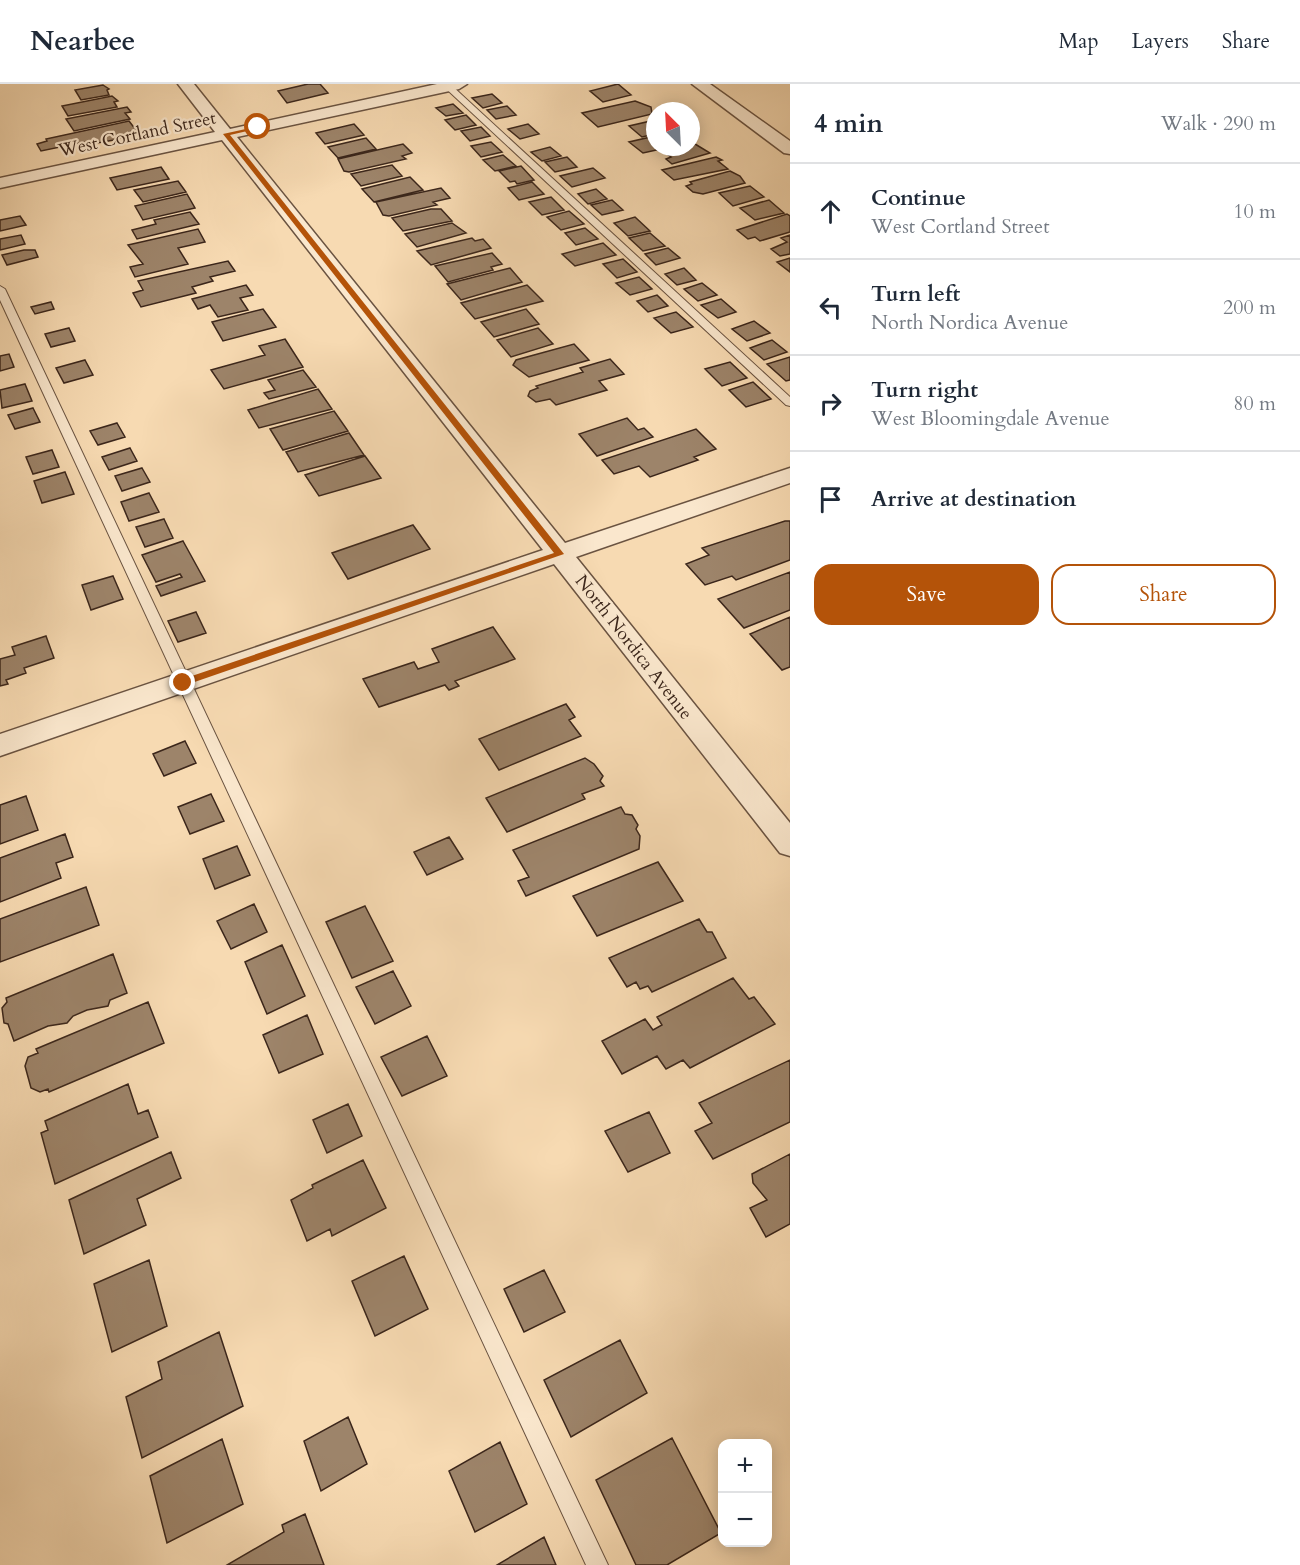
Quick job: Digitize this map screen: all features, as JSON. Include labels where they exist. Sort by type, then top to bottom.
[{"type":"street","name":"North Nordica Avenue","points":[[186,84],[790,844]]},
{"type":"street","points":[[700,84],[790,149]]},
{"type":"street","name":"West Cortland Street","points":[[0,183],[451,85]]},
{"type":"street","points":[[0,745],[790,475]]},
{"type":"lane","points":[[451,85],[790,403]]},
{"type":"lane","points":[[0,289],[597,1565]]},
{"type":"building","points":[[308,84],[320,84],[328,93],[287,103],[278,91]]},
{"type":"building","points":[[618,84],[631,95],[603,102],[590,91]]},
{"type":"building","points":[[103,85],[109,89],[107,90],[109,95],[81,100],[75,90]]},
{"type":"building","points":[[492,94],[502,103],[483,108],[472,98]]},
{"type":"building","points":[[112,96],[118,101],[114,102],[117,107],[68,116],[62,106]]},
{"type":"building","points":[[635,101],[646,105],[646,115],[598,127],[582,113]]},
{"type":"building","points":[[453,104],[463,113],[446,116],[436,108]]},
{"type":"building","points":[[507,106],[516,115],[496,119],[487,110]]},
{"type":"building","points":[[127,107],[131,112],[125,113],[130,119],[74,131],[66,119]]},
{"type":"building","points":[[466,115],[476,125],[455,130],[445,120]]},
{"type":"building","points":[[129,121],[136,130],[129,132],[130,135],[114,140],[86,145],[84,142],[41,151],[37,144],[47,141],[46,139]]},
{"type":"building","points":[[646,122],[646,136],[642,137],[629,126]]},
{"type":"building","points":[[354,124],[364,135],[325,144],[316,133]]},
{"type":"building","points":[[528,124],[539,134],[520,139],[508,129]]},
{"type":"building","points":[[481,127],[490,136],[470,141],[461,131]]},
{"type":"building","points":[[366,138],[376,149],[338,158],[328,147]]},
{"type":"building","points":[[646,138],[646,152],[643,153],[629,142]]},
{"type":"building","points":[[491,142],[502,152],[481,157],[471,146]]},
{"type":"building","points":[[403,144],[412,153],[402,156],[406,159],[349,172],[344,171],[338,159]]},
{"type":"building","points":[[550,147],[561,156],[542,161],[531,152]]},
{"type":"building","points":[[700,147],[710,153],[700,156]]},
{"type":"building","points":[[503,155],[516,166],[495,171],[483,160]]},
{"type":"building","points":[[700,156],[672,164],[666,159]]},
{"type":"building","points":[[567,157],[577,167],[555,172],[545,162]]},
{"type":"building","points":[[716,157],[722,160],[718,161],[728,169],[674,180],[662,170]]},
{"type":"building","points":[[392,165],[402,176],[361,186],[351,174]]},
{"type":"building","points":[[521,166],[534,180],[517,184],[515,181],[510,182],[499,171]]},
{"type":"building","points":[[161,167],[169,179],[117,190],[110,178]]},
{"type":"building","points":[[593,168],[605,178],[572,187],[560,176]]},
{"type":"building","points":[[730,171],[740,176],[745,183],[703,194],[693,192],[686,186],[692,184],[690,182]]},
{"type":"building","points":[[410,177],[423,190],[374,202],[362,189]]},
{"type":"building","points":[[178,181],[186,192],[143,202],[134,190]]},
{"type":"building","points":[[532,182],[544,194],[519,200],[508,188]]},
{"type":"building","points":[[750,186],[764,197],[733,206],[719,193]]},
{"type":"building","points":[[441,188],[450,198],[433,202],[437,205],[389,216],[383,215],[376,202]]},
{"type":"building","points":[[596,189],[607,199],[588,204],[578,194]]},
{"type":"building","points":[[187,194],[195,208],[143,220],[135,206]]},
{"type":"building","points":[[551,197],[564,210],[542,215],[529,202]]},
{"type":"building","points":[[612,200],[623,210],[602,215],[591,205]]},
{"type":"building","points":[[769,200],[784,213],[755,220],[740,208]]},
{"type":"building","points":[[431,209],[441,209],[452,221],[403,231],[392,218]]},
{"type":"building","points":[[569,211],[584,224],[561,230],[547,217]]},
{"type":"building","points":[[190,212],[199,224],[137,239],[132,230],[156,224],[154,220]]},
{"type":"building","points":[[787,214],[790,216],[790,232],[760,241],[755,237],[748,239],[737,230]]},
{"type":"building","points":[[20,216],[26,225],[0,231],[0,220]]},
{"type":"building","points":[[635,217],[650,231],[628,236],[614,223]]},
{"type":"building","points":[[452,223],[466,233],[417,247],[405,234]]},
{"type":"building","points":[[585,228],[598,239],[576,245],[565,233]]},
{"type":"building","points":[[198,229],[205,242],[178,248],[188,264],[135,277],[130,267],[143,264],[128,245]]},
{"type":"building","points":[[650,233],[665,246],[643,251],[629,238]]},
{"type":"building","points":[[21,235],[25,244],[0,250],[0,239]]},
{"type":"building","points":[[790,235],[790,254],[780,256],[771,249],[787,242],[781,238]]},
{"type":"building","points":[[472,238],[475,241],[483,239],[491,248],[431,265],[417,251]]},
{"type":"building","points":[[603,243],[616,255],[575,266],[562,254]]},
{"type":"building","points":[[668,248],[680,258],[656,265],[645,254]]},
{"type":"building","points":[[35,250],[38,257],[7,265],[2,255]]},
{"type":"building","points":[[492,253],[502,264],[491,267],[493,270],[448,282],[435,266]]},
{"type":"building","points":[[790,258],[790,272],[777,262]]},
{"type":"building","points":[[623,259],[637,272],[617,278],[603,264]]},
{"type":"building","points":[[228,261],[235,271],[210,277],[213,281],[192,287],[196,293],[141,307],[133,293],[143,290],[138,281]]},
{"type":"building","points":[[510,268],[522,282],[461,300],[447,284]]},
{"type":"building","points":[[684,268],[696,280],[677,285],[665,274]]},
{"type":"building","points":[[639,277],[652,289],[630,295],[616,283]]},
{"type":"building","points":[[702,283],[717,295],[698,301],[684,289]]},
{"type":"building","points":[[246,285],[253,295],[240,298],[248,310],[218,317],[210,305],[198,309],[192,299]]},
{"type":"building","points":[[527,285],[543,301],[475,319],[461,303]]},
{"type":"building","points":[[657,295],[668,306],[648,312],[637,301]]},
{"type":"building","points":[[721,299],[736,312],[718,318],[701,305]]},
{"type":"building","points":[[51,302],[54,309],[35,314],[31,307]]},
{"type":"building","points":[[263,309],[276,327],[223,341],[212,322]]},
{"type":"building","points":[[526,309],[539,324],[494,337],[481,322]]},
{"type":"building","points":[[676,312],[693,327],[671,333],[654,318]]},
{"type":"building","points":[[754,321],[770,333],[747,341],[732,329]]},
{"type":"building","points":[[69,328],[75,341],[51,347],[45,334]]},
{"type":"building","points":[[538,328],[553,344],[511,357],[497,340]]},
{"type":"building","points":[[285,339],[303,367],[224,389],[211,370],[265,355],[259,346]]},
{"type":"building","points":[[772,340],[787,352],[764,360],[750,348]]},
{"type":"building","points":[[574,344],[589,360],[529,377],[513,365],[516,360]]},
{"type":"building","points":[[9,354],[14,367],[0,371],[0,356]]},
{"type":"building","points":[[790,357],[790,380],[786,381],[767,364]]},
{"type":"building","points":[[610,359],[624,374],[599,381],[607,390],[556,405],[550,399],[536,402],[528,396],[530,391],[538,388],[536,386],[583,372],[580,368]]},
{"type":"building","points":[[85,360],[93,375],[64,383],[56,368]]},
{"type":"building","points":[[730,362],[747,378],[722,386],[705,369]]},
{"type":"building","points":[[303,370],[316,387],[269,399],[264,393],[275,390],[268,380]]},
{"type":"building","points":[[753,382],[771,399],[746,407],[729,390]]},
{"type":"building","points":[[25,384],[32,401],[2,408],[0,390]]},
{"type":"building","points":[[318,389],[332,409],[259,428],[248,410]]},
{"type":"building","points":[[33,408],[40,422],[15,429],[8,415]]},
{"type":"building","points":[[334,411],[348,431],[283,450],[270,429]]},
{"type":"building","points":[[627,418],[638,430],[644,428],[653,437],[597,456],[579,434]]},
{"type":"building","points":[[117,423],[125,437],[98,445],[90,431]]},
{"type":"building","points":[[696,429],[716,449],[694,457],[698,460],[650,477],[639,466],[614,474],[602,460]]},
{"type":"building","points":[[349,433],[364,455],[298,472],[286,452]]},
{"type":"building","points":[[130,448],[137,461],[109,470],[102,457]]},
{"type":"building","points":[[52,450],[59,467],[33,474],[26,457]]},
{"type":"building","points":[[365,456],[381,478],[319,496],[305,475]]},
{"type":"building","points":[[142,468],[150,482],[122,491],[115,476]]},
{"type":"building","points":[[65,472],[74,494],[42,503],[34,481]]},
{"type":"building","points":[[149,493],[159,512],[129,521],[121,502]]},
{"type":"building","points":[[164,519],[173,538],[145,547],[136,527]]},
{"type":"building","points":[[790,521],[790,560],[736,580],[732,576],[705,585],[686,564],[709,555],[702,548]]},
{"type":"building","points":[[413,525],[430,549],[348,579],[332,553]]},
{"type":"building","points":[[183,541],[205,581],[161,596],[156,586],[182,577],[180,574],[156,582],[142,555]]},
{"type":"building","points":[[790,572],[790,610],[744,628],[718,599]]},
{"type":"building","points":[[113,576],[123,599],[91,610],[82,585]]},
{"type":"building","points":[[196,612],[206,633],[178,642],[168,621]]},
{"type":"building","points":[[790,617],[790,667],[782,670],[750,634]]},
{"type":"building","points":[[493,627],[515,659],[455,681],[459,686],[449,690],[445,685],[379,707],[363,679],[414,662],[418,669],[439,662],[432,649]]},
{"type":"building","points":[[46,636],[54,658],[24,668],[26,673],[6,680],[8,684],[0,686],[0,659],[15,655],[12,647]]},
{"type":"building","points":[[566,704],[575,717],[569,720],[581,736],[499,770],[479,739]]},
{"type":"building","points":[[185,741],[196,763],[164,776],[153,754]]},
{"type":"building","points":[[585,758],[594,764],[603,776],[600,781],[604,786],[582,794],[585,799],[507,832],[486,798]]},
{"type":"building","points":[[211,794],[224,821],[190,834],[178,807]]},
{"type":"building","points":[[26,796],[38,830],[0,844],[0,805]]},
{"type":"building","points":[[621,807],[625,814],[632,815],[638,825],[636,829],[640,836],[639,849],[526,896],[518,881],[529,877],[513,850]]},
{"type":"building","points":[[65,834],[73,857],[56,863],[61,878],[0,902],[0,858]]},
{"type":"building","points":[[449,837],[463,859],[427,875],[414,852]]},
{"type":"building","points":[[237,846],[250,875],[215,889],[203,859]]},
{"type":"building","points":[[658,862],[683,901],[597,936],[573,896]]},
{"type":"building","points":[[86,887],[99,925],[0,962],[0,919]]},
{"type":"building","points":[[254,904],[267,932],[231,949],[217,921]]},
{"type":"building","points":[[365,906],[393,961],[352,978],[326,922]]},
{"type":"building","points":[[699,919],[707,932],[712,932],[726,958],[652,992],[648,986],[640,989],[636,982],[627,987],[609,958]]},
{"type":"building","points":[[282,945],[305,996],[267,1014],[245,962]]},
{"type":"building","points":[[113,954],[127,993],[110,1000],[108,1006],[87,1010],[73,1016],[67,1023],[48,1026],[14,1041],[8,1024],[4,1023],[2,1008],[7,1002],[6,998]]},
{"type":"building","points":[[393,971],[411,1006],[375,1024],[356,987]]},
{"type":"building","points":[[733,978],[749,999],[754,997],[775,1024],[690,1068],[683,1060],[666,1069],[657,1056],[622,1074],[602,1041],[645,1019],[653,1030],[662,1025],[657,1017]]},
{"type":"building","points":[[148,1002],[164,1043],[49,1092],[48,1089],[40,1092],[31,1088],[25,1066],[28,1057],[38,1053],[36,1049]]},
{"type":"building","points":[[307,1015],[323,1054],[279,1073],[263,1035]]},
{"type":"building","points":[[427,1036],[447,1076],[402,1096],[381,1057]]},
{"type":"building","points":[[790,1060],[790,1122],[713,1159],[695,1131],[712,1123],[699,1103]]},
{"type":"building","points":[[128,1084],[138,1114],[148,1110],[158,1137],[55,1184],[41,1133],[48,1130],[45,1121]]},
{"type":"building","points":[[348,1104],[362,1136],[327,1153],[313,1120]]},
{"type":"building","points":[[649,1112],[670,1153],[628,1172],[605,1131]]},
{"type":"building","points":[[171,1152],[181,1178],[137,1199],[146,1225],[84,1254],[69,1200]]},
{"type":"building","points":[[790,1154],[790,1224],[766,1237],[750,1208],[767,1200],[753,1183],[752,1174]]},
{"type":"building","points":[[363,1160],[386,1208],[332,1236],[330,1229],[307,1241],[291,1200],[313,1188],[312,1185]]},
{"type":"building","points":[[404,1256],[428,1309],[375,1336],[352,1281]]},
{"type":"building","points":[[149,1260],[167,1326],[112,1352],[94,1284]]},
{"type":"building","points":[[544,1270],[565,1312],[524,1332],[504,1289]]},
{"type":"building","points":[[219,1332],[243,1406],[142,1458],[126,1397],[162,1379],[158,1362]]},
{"type":"building","points":[[620,1340],[647,1393],[571,1437],[544,1380]]},
{"type":"building","points":[[348,1417],[367,1464],[321,1491],[304,1441]]},
{"type":"building","points":[[672,1438],[718,1527],[718,1535],[667,1565],[636,1565],[596,1480]]},
{"type":"building","points":[[222,1439],[243,1504],[167,1543],[150,1476]]},
{"type":"building","points":[[500,1442],[527,1504],[475,1532],[449,1471]]},
{"type":"building","points":[[305,1514],[324,1565],[227,1565],[284,1532],[282,1525]]},
{"type":"building","points":[[544,1537],[556,1565],[497,1565]]},
{"type":"route","points":[[183,683],[560,554],[226,134],[258,127]]}]
